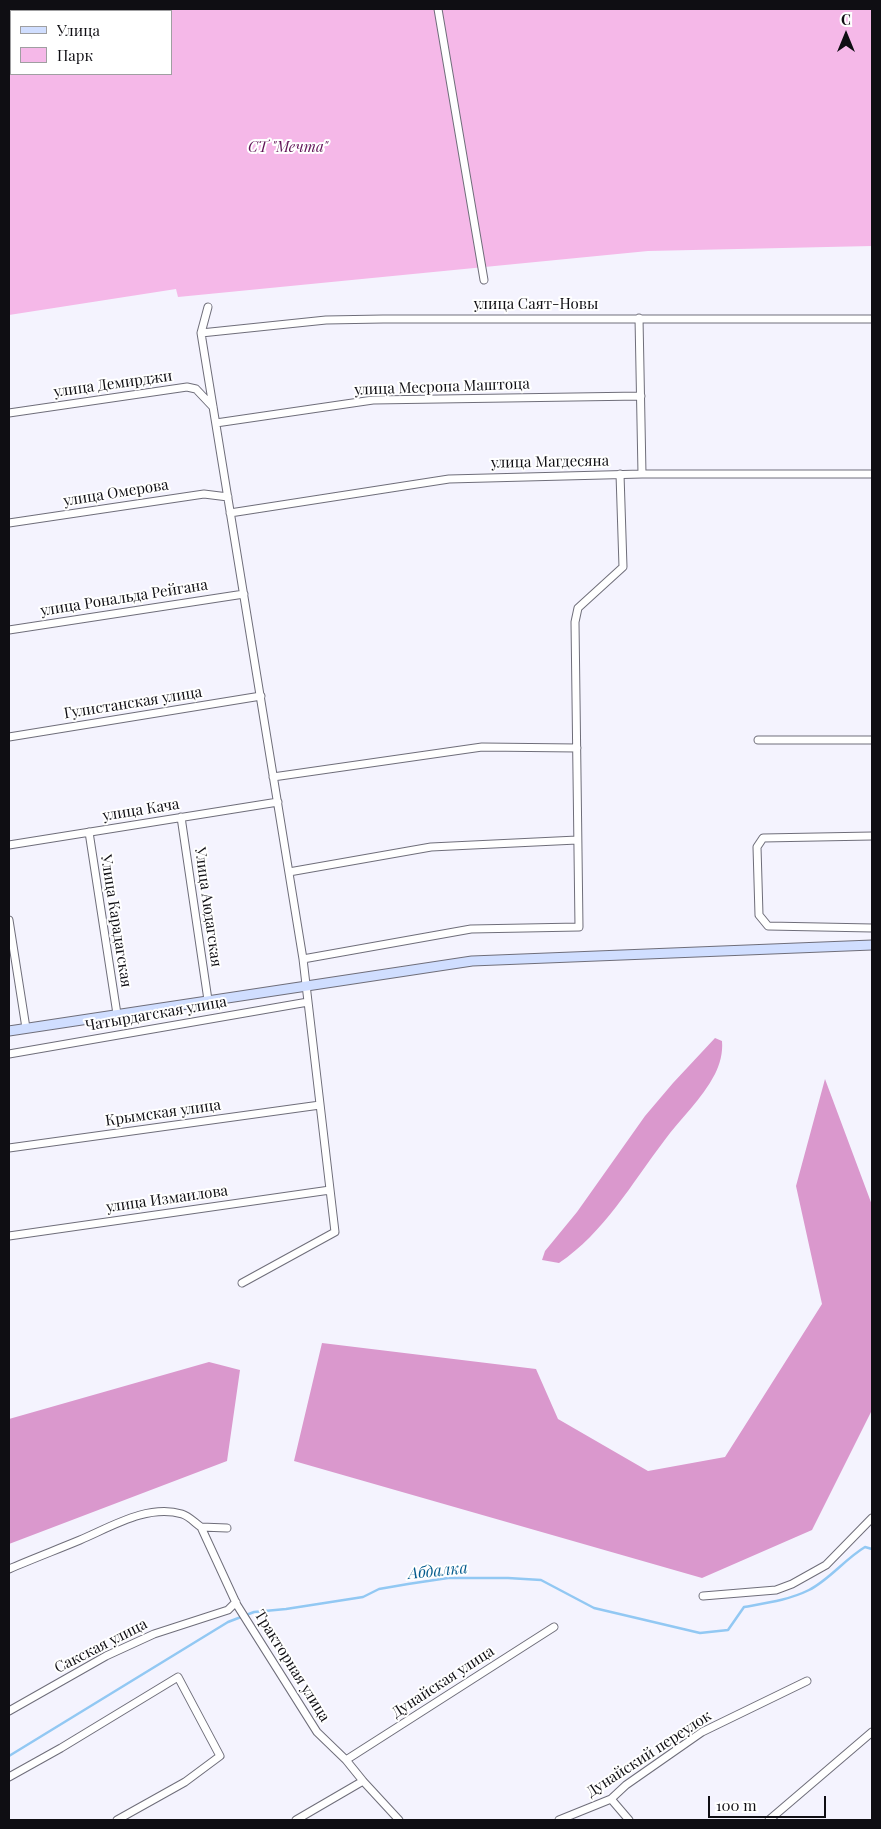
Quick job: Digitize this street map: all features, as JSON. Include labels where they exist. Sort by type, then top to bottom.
[{"type":"main road","points":[[9,1031],[472,961],[872,945]]},
{"type":"street","points":[[438,9],[484,280]]},
{"type":"street","points":[[208,307],[201,333],[303,958],[335,1232],[242,1283]]},
{"type":"street","points":[[640,318],[642,474]]},
{"type":"street","name":"улица Саят-Новы","points":[[201,333],[326,320],[872,319]]},
{"type":"street","name":"улица Демирджи","points":[[9,413],[187,387],[196,389],[213,407]]},
{"type":"street","name":"улица Месропа Маштоца","points":[[216,423],[373,400],[641,396]]},
{"type":"street","points":[[303,958],[471,929],[579,927],[575,622],[578,608],[623,566],[620,474]]},
{"type":"street","name":"улица Магдесяна","points":[[230,513],[449,479],[620,474],[872,474]]},
{"type":"street","name":"улица Омерова","points":[[9,523],[204,494],[228,497]]},
{"type":"street","name":"улица Рональда Рейгана","points":[[9,630],[244,594]]},
{"type":"street","name":"Гулистанская улица","points":[[9,737],[261,696]]},
{"type":"street","points":[[758,740],[872,740]]},
{"type":"street","points":[[274,777],[482,747],[577,748]]},
{"type":"street","name":"улица Кача","points":[[9,845],[278,802]]},
{"type":"street","name":"Улица Аюдагская","points":[[181,818],[208,1000]]},
{"type":"street","name":"Улица Карадагская","points":[[88,832],[117,1014]]},
{"type":"street","points":[[872,836],[764,838],[757,847],[759,915],[768,926],[872,928]]},
{"type":"street","points":[[289,872],[431,847],[577,840]]},
{"type":"street","points":[[9,920],[26,1028]]},
{"type":"street","name":"Чатырдагская улица","points":[[9,1054],[308,1002]]},
{"type":"street","name":"Крымская улица","points":[[9,1148],[320,1105]]},
{"type":"street","name":"улица Измаилова","points":[[9,1236],[330,1190]]},
{"type":"street","points":[[9,1569],[131,1517],[157,1512],[182,1514],[201,1527],[227,1528]]},
{"type":"street","points":[[703,1596],[776,1590],[792,1584],[826,1565],[872,1518]]},
{"type":"street","name":"Тракторная улица","points":[[201,1527],[237,1604],[318,1732],[346,1760],[399,1820]]},
{"type":"street","name":"Сакская улица","points":[[9,1711],[106,1656],[154,1634],[228,1610],[237,1604]]},
{"type":"street","name":"Дунайская улица","points":[[346,1760],[554,1627]]},
{"type":"street","points":[[9,1777],[61,1748],[178,1677],[220,1756],[184,1782],[117,1820]]},
{"type":"street","name":"Дунайский переулок","points":[[560,1820],[611,1799],[626,1785],[702,1732],[807,1681]]},
{"type":"street","points":[[769,1820],[872,1732]]},
{"type":"street","points":[[296,1820],[362,1780]]},
{"type":"street","points":[[611,1799],[630,1820]]},
{"type":"green space","name":"СТ \"Мечта\"","points":[[9,9],[872,9],[872,246],[648,251],[178,297],[176,289],[9,315]]},
{"type":"shaded area","points":[[715,1038],[722,1041],[722,1054],[710,1083],[604,1222],[575,1251],[559,1263],[542,1260],[545,1251],[577,1212],[645,1116]]},
{"type":"shaded area","points":[[825,1079],[872,1205],[872,1410],[812,1530],[702,1578],[294,1461],[322,1343],[536,1369],[558,1419],[648,1471],[725,1457],[822,1304],[796,1186]]},
{"type":"shaded area","points":[[209,1362],[240,1370],[227,1461],[9,1544],[9,1419]]},
{"type":"waterway","name":"Абдалка","points":[[9,1756],[228,1622],[254,1612],[363,1597],[379,1589],[448,1578],[508,1578],[541,1580],[594,1608],[700,1633],[728,1630],[744,1607],[785,1599],[809,1590],[865,1547],[872,1549]]}]
